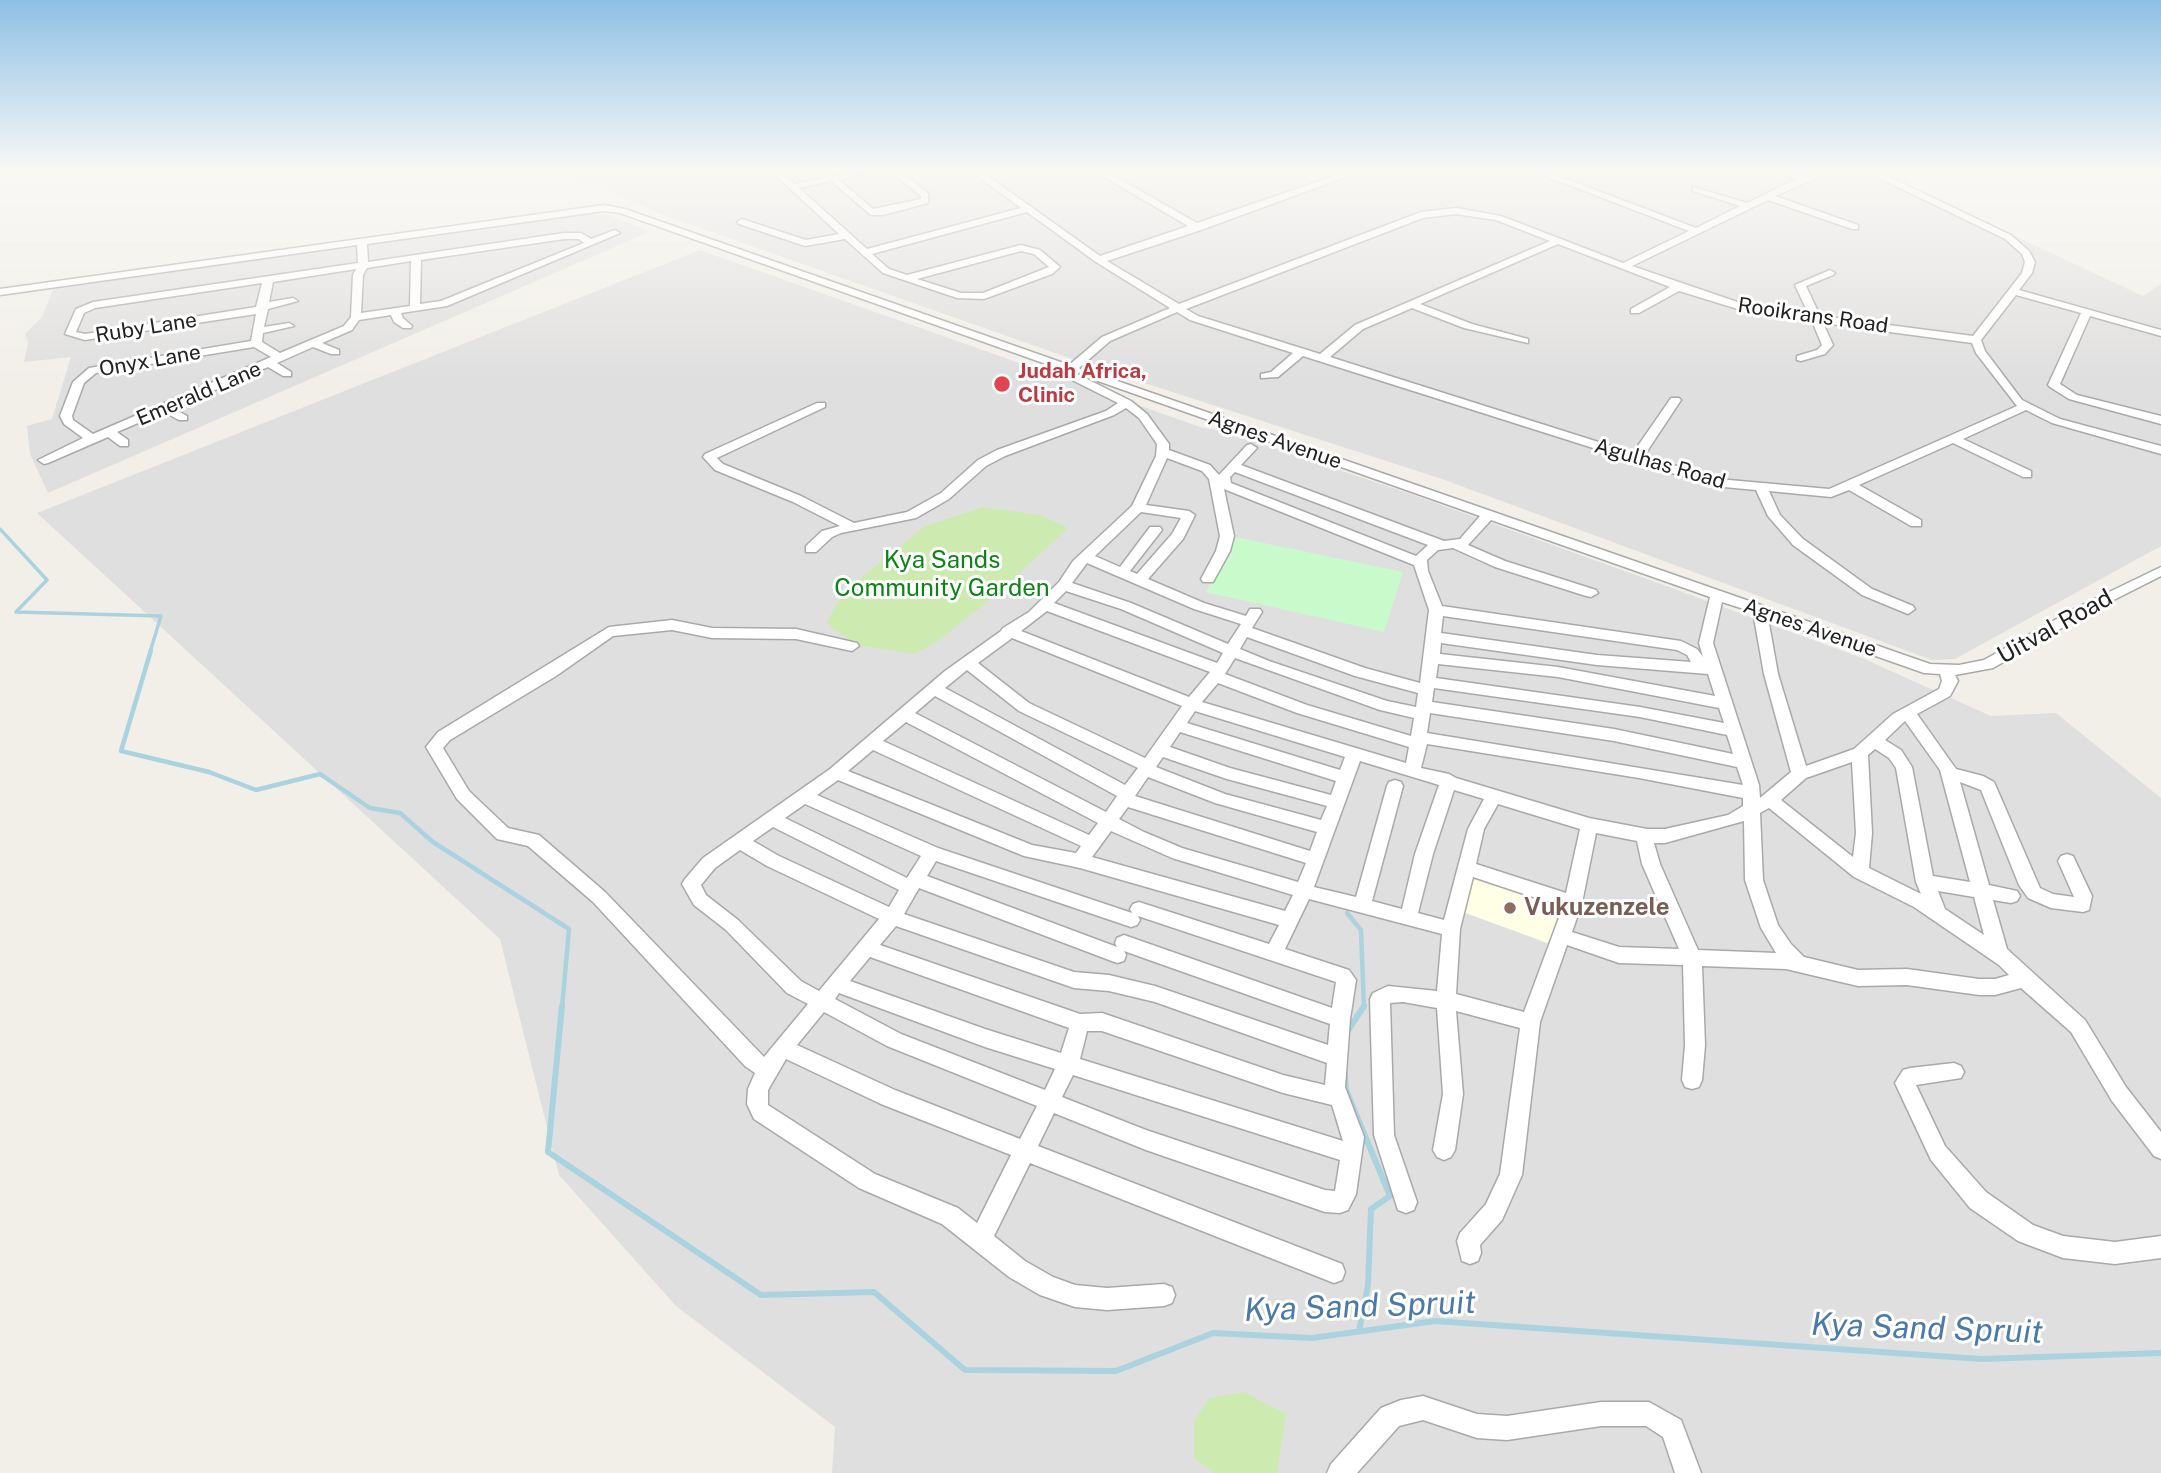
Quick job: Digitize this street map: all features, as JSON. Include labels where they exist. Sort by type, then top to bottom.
[{"type":"street","points":[[0,292],[358,241]]},
{"type":"street","points":[[354,321],[362,241]]},
{"type":"street","points":[[93,305],[345,268],[360,271],[416,259],[533,241]]},
{"type":"street","name":"Emerald Lane","points":[[66,467],[49,458],[315,344],[354,321],[449,302],[596,241]]},
{"type":"street","name":"Agnes Avenue","points":[[707,241],[1917,665],[1946,671]]},
{"type":"street","points":[[798,241],[805,243],[819,241]]},
{"type":"street","points":[[852,241],[886,271],[951,293],[972,297],[1049,272],[1055,267],[1043,255],[1021,248],[909,278]]},
{"type":"street","points":[[865,253],[911,241]]},
{"type":"street","name":"Agulhas Road","points":[[1073,241],[1175,309],[1205,323],[1717,483],[1819,495],[1851,486],[2024,407]]},
{"type":"street","points":[[1099,260],[1159,241]]},
{"type":"street","name":"Rooikrans Road","points":[[1070,368],[1116,333],[1355,241]]},
{"type":"street","name":"Rooikrans Road","points":[[1555,241],[1678,287],[1751,310],[1976,340]]},
{"type":"street","points":[[1624,266],[1677,241]]},
{"type":"street","points":[[2013,241],[2018,243],[2030,262],[2027,273],[1976,340],[1979,351],[2005,387],[2024,407],[2056,421],[2161,450]]},
{"type":"street","points":[[1322,358],[1359,327],[1558,242]]},
{"type":"street","points":[[345,243],[345,268]]},
{"type":"street","points":[[415,309],[416,259]]},
{"type":"street","points":[[306,274],[307,262]]},
{"type":"street","points":[[254,282],[257,268]]},
{"type":"street","points":[[1801,358],[1821,352],[1828,345],[1818,319],[1799,289],[1800,285],[1830,273]]},
{"type":"street","points":[[204,289],[206,276]]},
{"type":"street","points":[[268,281],[257,337],[287,374]]},
{"type":"street","points":[[149,298],[152,284]]},
{"type":"street","points":[[1634,311],[1678,287]]},
{"type":"street","points":[[2013,291],[2161,333]]},
{"type":"street","points":[[93,305],[100,293]]},
{"type":"street","points":[[261,308],[293,301]]},
{"type":"street","name":"Ruby Lane","points":[[93,305],[80,311],[70,332],[74,337],[261,308]]},
{"type":"street","points":[[1413,305],[1468,326],[1524,341]]},
{"type":"street","points":[[395,312],[398,320],[407,326]]},
{"type":"street","points":[[2086,313],[2054,385],[2073,397],[2161,420]]},
{"type":"street","name":"Onyx Lane","points":[[92,439],[66,419],[82,377],[100,368],[257,337],[289,326]]},
{"type":"street","points":[[315,344],[335,352]]},
{"type":"street","points":[[1265,376],[1274,375],[1301,352]]},
{"type":"street","points":[[149,374],[153,359]]},
{"type":"street","points":[[803,796],[932,853],[1345,978],[1347,990],[1340,1019],[1336,1057],[1336,1097],[1353,1130],[1345,1194],[1339,1202],[1330,1202],[1146,1140],[1049,1104],[894,1040],[821,1003],[788,982],[692,891],[691,884],[702,870],[774,819],[803,796],[836,773],[967,662],[1045,605],[1086,557],[1138,508],[1163,452],[1163,444],[1152,428],[1127,403],[1068,376],[1066,373],[1070,368]]},
{"type":"street","points":[[218,385],[236,395]]},
{"type":"street","points":[[1636,458],[1675,400]]},
{"type":"street","points":[[811,549],[827,534],[911,515],[945,496],[982,463],[1001,453],[1110,413],[1127,403]]},
{"type":"street","points":[[821,405],[709,457],[719,467],[797,499],[852,527]]},
{"type":"street","points":[[165,408],[183,418]]},
{"type":"street","points":[[109,432],[124,443]]},
{"type":"street","points":[[1954,439],[2027,474]]},
{"type":"street","points":[[1251,448],[1224,479],[1227,486],[1419,562],[1436,610],[1432,658],[1413,769]]},
{"type":"street","points":[[1163,452],[1206,468],[1215,478],[1227,536],[1223,551],[1208,579]]},
{"type":"street","points":[[1234,467],[1441,545],[1457,545],[1500,564],[1591,593]]},
{"type":"street","points":[[1851,486],[1916,523]]},
{"type":"street","points":[[1762,489],[1774,516],[1798,542],[1867,592],[1908,609]]},
{"type":"street","points":[[1138,508],[1189,515],[1171,546],[1139,581]]},
{"type":"street","points":[[1457,545],[1470,537],[1488,514]]},
{"type":"street","points":[[1122,573],[1155,530]]},
{"type":"street","points":[[1419,562],[1425,553],[1441,545]]},
{"type":"street","points":[[1086,557],[1199,606],[1250,622],[1424,698],[1742,762]]},
{"type":"street","name":"Uitval Road","points":[[1946,671],[1988,664],[2081,611],[2161,571]]},
{"type":"street","points":[[1064,585],[1264,665],[1385,706],[1424,698],[1640,712],[1735,730]]},
{"type":"street","points":[[1707,669],[1706,643],[1717,595]]},
{"type":"street","points":[[1045,605],[1302,709],[1419,740],[1751,793]]},
{"type":"street","points":[[1436,610],[1681,646],[1692,652],[1707,669],[1727,704],[1751,793],[1751,863],[1759,898],[1776,938],[1797,962]]},
{"type":"street","points":[[1760,610],[1771,674],[1800,774]]},
{"type":"street","points":[[1080,861],[1158,749],[1218,673],[1250,622]]},
{"type":"street","points":[[767,1070],[752,1060],[599,897],[533,840],[503,834],[463,796],[434,747],[444,736],[551,672],[609,632],[671,625],[712,633],[796,634],[852,646]]},
{"type":"street","points":[[1008,631],[1192,704],[1413,769],[1589,825],[1647,836],[1705,828],[1750,812],[1770,800],[1800,774],[1860,753],[1888,726],[1950,687],[1946,671]]},
{"type":"street","points":[[1434,637],[1597,660],[1707,669]]},
{"type":"street","points":[[1432,658],[1558,672],[1727,704]]},
{"type":"street","points":[[967,662],[1024,707],[1147,768],[1221,799],[1325,828]]},
{"type":"street","points":[[935,689],[1126,796],[1314,859]]},
{"type":"street","points":[[1908,713],[1942,757],[1950,774],[1998,953]]},
{"type":"street","points":[[906,715],[1138,837],[1178,853],[1304,891],[1451,929]]},
{"type":"street","points":[[1178,726],[1345,777]]},
{"type":"street","points":[[1875,741],[1895,754],[1904,767],[1925,882],[1938,914]]},
{"type":"street","points":[[873,743],[1090,843]]},
{"type":"street","points":[[1158,749],[1227,773],[1335,802]]},
{"type":"street","points":[[1273,955],[1304,891],[1354,752]]},
{"type":"street","points":[[1860,753],[1864,832],[1860,872]]},
{"type":"street","points":[[836,773],[1030,851],[1080,861],[1289,920]]},
{"type":"street","points":[[1950,774],[1977,780],[1988,786],[2028,885],[2034,893],[2045,900],[2083,905],[2083,896],[2067,861]]},
{"type":"street","points":[[1408,919],[1424,854],[1449,780]]},
{"type":"street","points":[[1362,906],[1395,786]]},
{"type":"street","points":[[1444,1150],[1453,1094],[1446,1002],[1451,929],[1479,822],[1494,796]]},
{"type":"street","points":[[1770,800],[1860,872],[1938,914],[1998,953],[2078,1026],[2119,1094],[2161,1149]]},
{"type":"street","points":[[774,819],[912,883],[1340,1019]]},
{"type":"street","points":[[1470,1253],[1468,1241],[1494,1212],[1511,1175],[1531,1022],[1573,903],[1589,825]]},
{"type":"street","points":[[1647,836],[1646,851],[1692,957],[1695,1035],[1692,1080]]},
{"type":"street","points":[[741,842],[773,862],[892,917],[1074,980],[1109,983],[1155,994],[1336,1057]]},
{"type":"street","points":[[932,853],[892,917],[767,1070],[756,1097],[761,1112],[859,1176],[950,1216],[1017,1269],[1048,1287],[1075,1296],[1107,1299],[1164,1295]]},
{"type":"street","points":[[1466,868],[1573,903]]},
{"type":"street","points":[[1925,882],[2011,896]]},
{"type":"street","points":[[1109,983],[1135,915],[1158,883]]},
{"type":"street","points":[[1562,936],[1619,955],[1797,962],[1858,978],[1907,977],[1979,987],[2024,979]]},
{"type":"street","points":[[866,948],[1080,1023],[1102,1022],[1283,1084],[1336,1097]]},
{"type":"street","points":[[836,984],[1068,1065],[1349,1153]]},
{"type":"street","points":[[1406,1202],[1384,1135],[1379,1003],[1383,996],[1393,993],[1489,1009],[1531,1022]]},
{"type":"street","points":[[980,1240],[1068,1065],[1080,1023]]},
{"type":"street","points":[[783,1048],[888,1097],[1335,1272]]},
{"type":"street","points":[[1954,1072],[1910,1077],[1905,1083],[1938,1153],[1978,1200],[2026,1233],[2063,1247],[2115,1253],[2161,1247]]},
{"type":"street","points":[[1340,1473],[1384,1422],[1401,1412],[1423,1408],[1490,1427],[1527,1426],[1601,1414],[1649,1414],[1672,1429],[1688,1473]]},
{"type":"shaded area","points":[[395,241],[629,241],[48,493],[30,454],[27,426],[52,419],[71,357],[24,362],[28,343],[25,334],[42,317],[53,289]]},
{"type":"shaded area","points":[[736,241],[2025,241],[2143,296],[2161,284],[2161,546],[1955,659],[1932,660],[1442,479],[1095,367]]},
{"type":"shaded area","points":[[700,250],[1203,428],[1220,430],[1408,493],[1669,587],[1862,658],[1991,716],[2056,713],[2161,798],[2161,1473],[832,1473],[835,1427],[676,1306],[559,1175],[500,939],[37,513]]},
{"type":"shaded area","name":"Vukuzenzele","points":[[1472,875],[1560,906],[1550,944],[1460,911]]},
{"type":"green space","name":"Kya Sands Community Garden","points":[[983,507],[1040,515],[1068,528],[997,594],[938,641],[915,654],[862,646],[834,630],[827,622],[837,603],[860,579],[925,526]]},
{"type":"green space","points":[[1235,537],[1403,572],[1384,632],[1206,592]]},
{"type":"green space","points":[[1244,1392],[1286,1414],[1277,1473],[1214,1473],[1194,1458],[1194,1421],[1209,1398]]},
{"type":"waterway","name":"Kya Sand Spruit","points":[[0,529],[47,580],[16,612],[161,616],[150,652]]},
{"type":"waterway","name":"Kya Sand Spruit","points":[[151,650],[121,751],[209,772],[256,790],[320,774],[370,808],[400,813],[433,842],[569,929],[562,1008]]},
{"type":"waterway","points":[[1347,913],[1361,930],[1364,1006]]},
{"type":"waterway","name":"Kya Sand Spruit","points":[[562,1006],[548,1152],[761,1295],[874,1292],[965,1370],[1116,1371],[1213,1333],[1312,1338],[1435,1321],[1981,1359],[2161,1353]]},
{"type":"waterway","points":[[1347,1032],[1364,1006]]},
{"type":"waterway","points":[[1345,1074],[1346,1090],[1390,1196],[1371,1209],[1368,1285],[1359,1331]]},
{"type":"place","name":"Judah Africa, Clinic","points":[[1002,384]]},
{"type":"place","name":"Vukuzenzele","points":[[1510,908]]}]
